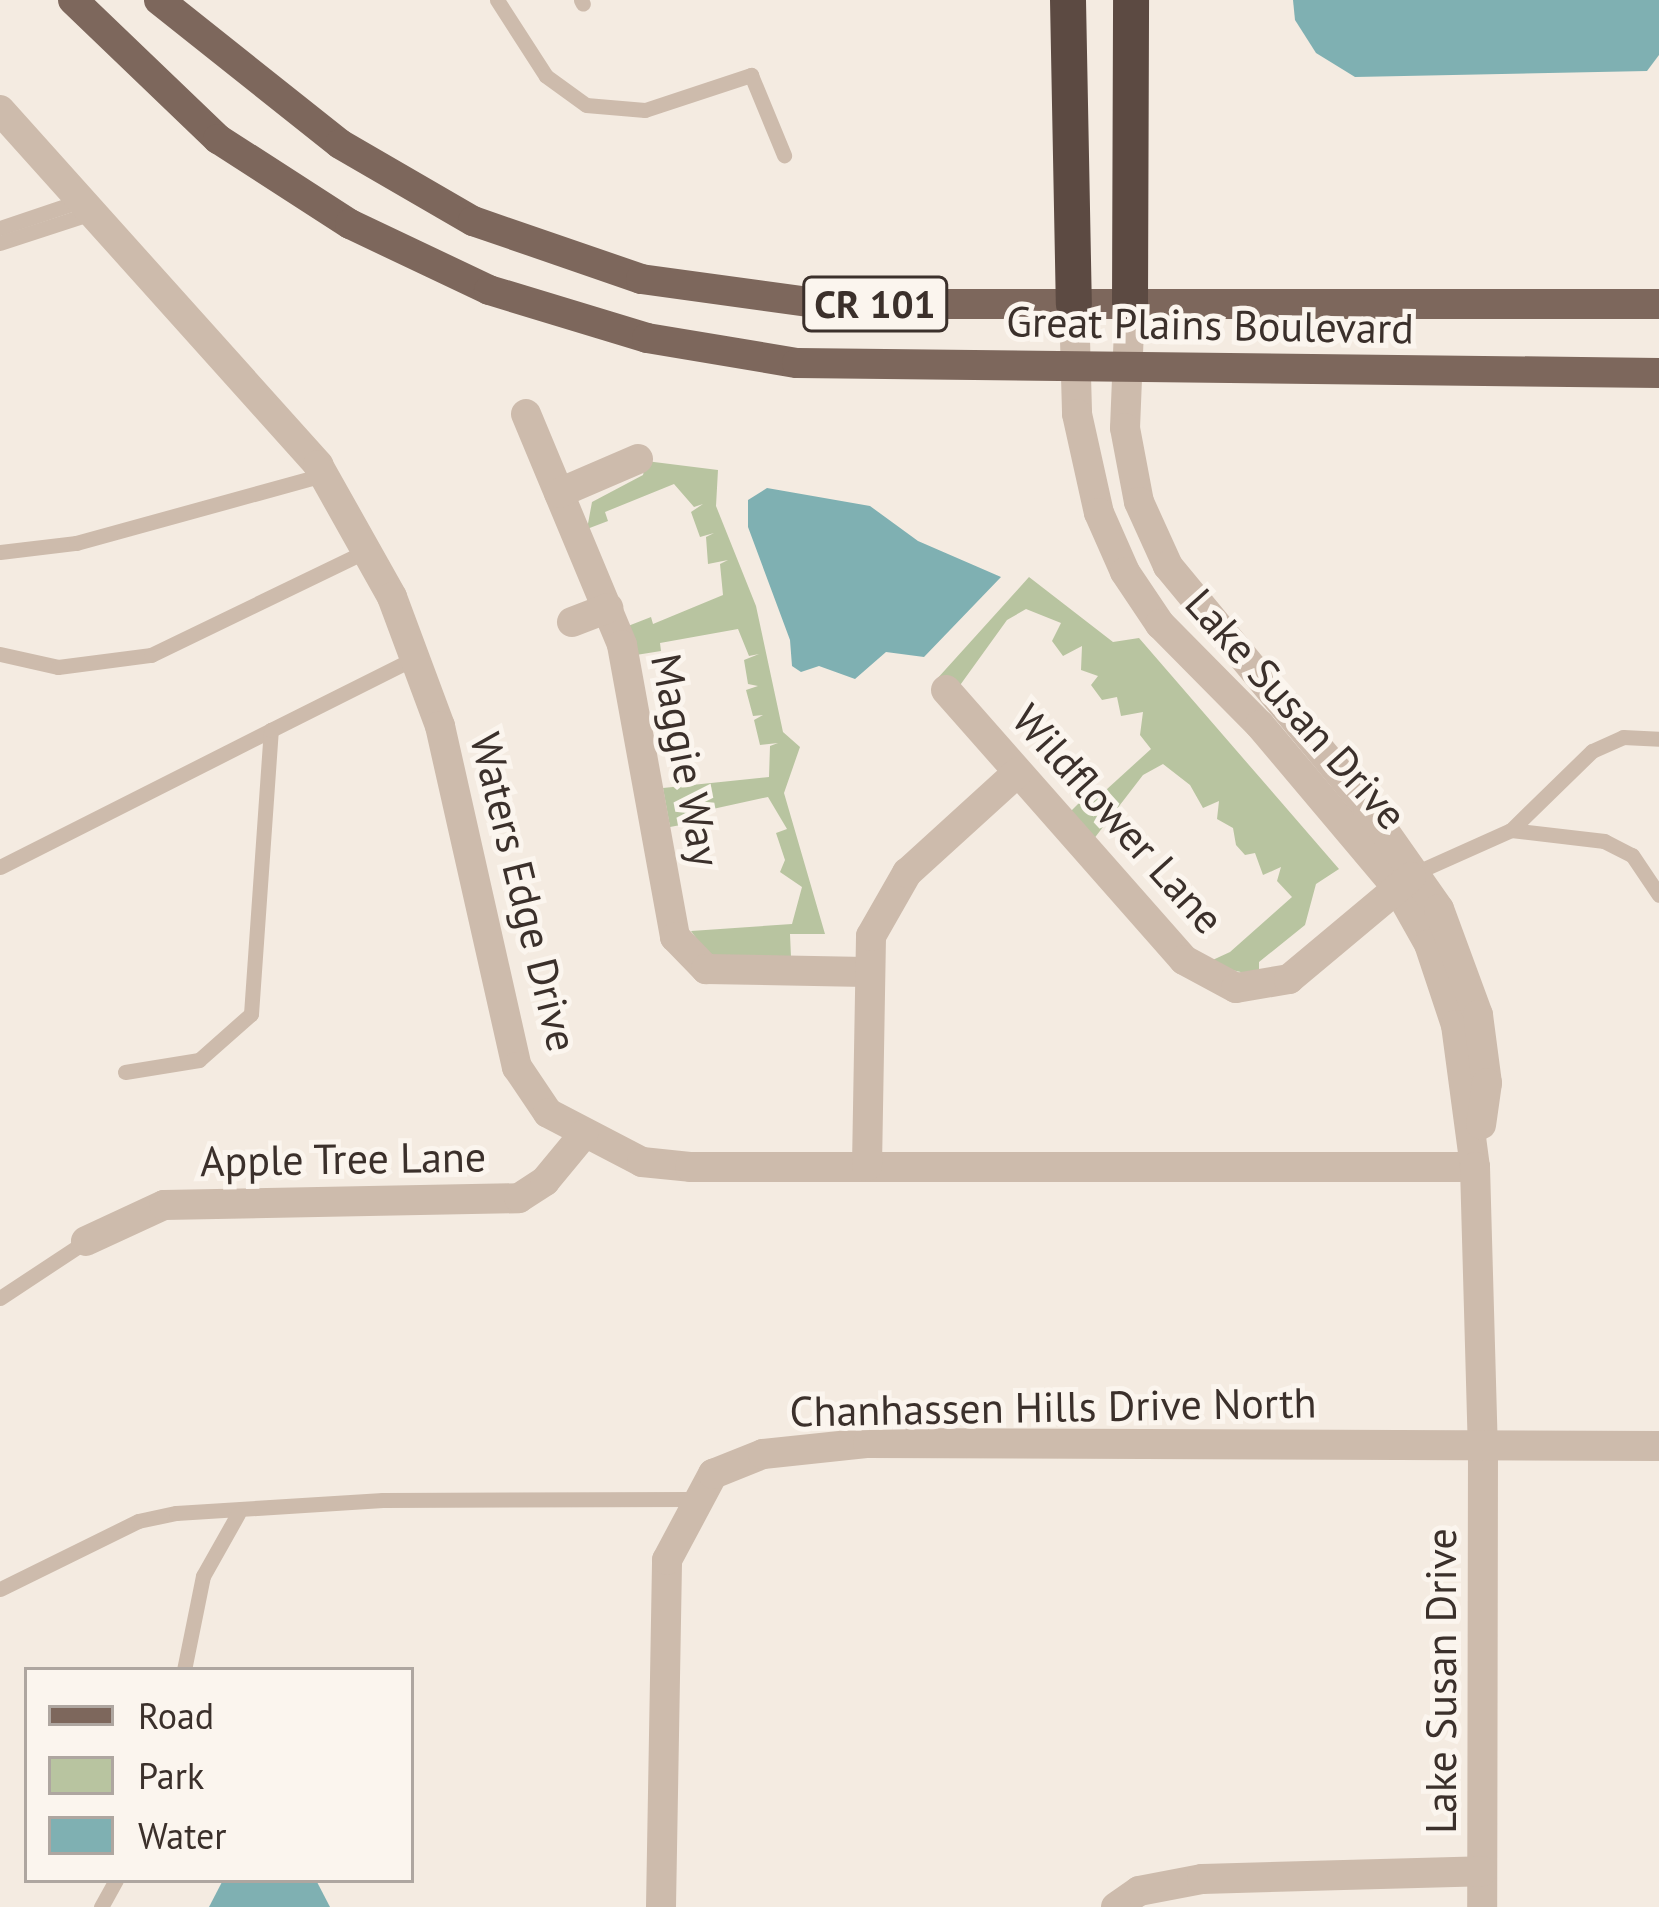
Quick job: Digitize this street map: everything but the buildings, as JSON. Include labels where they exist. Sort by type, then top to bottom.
[{"type":"highway","points":[[1069,0],[1074,304]]},
{"type":"highway","points":[[1130,304],[1131,0]]},
{"type":"main road","name":"Great Plains Boulevard","points":[[73,0],[218,139],[350,224],[488,290],[647,338],[797,364],[1659,373]]},
{"type":"main road","name":"Great Plains Boulevard","points":[[159,0],[378,166],[473,221],[641,279],[824,304],[1659,304]]},
{"type":"street","name":"Waters Edge Drive","points":[[0,110],[323,475],[366,551],[440,726],[517,1067],[548,1113],[583,1135],[658,1164],[1475,1167]]},
{"type":"street","name":"Lake Susan Drive","points":[[1074,304],[1074,366],[1099,513],[1125,572],[1160,624],[1406,881]]},
{"type":"street","name":"Lake Susan Drive","points":[[1130,304],[1125,428],[1139,502],[1168,566],[1406,881],[1456,1025],[1475,1167],[1484,1446],[1482,1907]]},
{"type":"street","name":"Maggie Way","points":[[526,413],[608,608],[675,937],[706,968],[866,972]]},
{"type":"street","points":[[560,493],[638,459]]},
{"type":"street","points":[[572,622],[608,608]]},
{"type":"street","name":"Wildflower Lane","points":[[946,690],[1184,960],[1236,988],[1289,979],[1406,881]]},
{"type":"street","points":[[867,1166],[866,972],[872,936],[907,873],[1017,773]]},
{"type":"street","name":"Apple Tree Lane","points":[[86,1240],[164,1204],[519,1198],[545,1181],[583,1135]]},
{"type":"street","name":"Chanhassen Hills Drive North","points":[[662,1907],[667,1560],[693,1499],[713,1474],[763,1454],[868,1443],[1659,1446]]},
{"type":"street","points":[[1116,1907],[1139,1891],[1202,1879],[1482,1871]]},
{"type":"lane","points":[[497,0],[546,76],[586,105],[645,110],[751,75],[784,155]]},
{"type":"lane","points":[[0,228],[88,206]]},
{"type":"lane","points":[[0,243],[88,206]]},
{"type":"lane","points":[[0,552],[76,543],[323,475]]},
{"type":"lane","points":[[0,654],[58,667],[151,655],[366,551]]},
{"type":"lane","points":[[0,867],[415,658]]},
{"type":"lane","points":[[125,1072],[199,1060],[251,1014],[271,730]]},
{"type":"lane","points":[[1406,881],[1511,830],[1592,751],[1623,737],[1659,739]]},
{"type":"lane","points":[[1511,830],[1604,841],[1632,855],[1659,895]]},
{"type":"lane","points":[[0,1298],[86,1240]]},
{"type":"lane","points":[[0,1589],[138,1521],[383,1500],[693,1499]]},
{"type":"lane","points":[[185,1667],[203,1576],[238,1514]]},
{"type":"green space","points":[[646,461],[718,470],[716,506],[756,606],[783,732],[800,747],[784,793],[825,934],[790,934],[791,957],[728,960],[707,953],[691,931],[792,924],[802,887],[780,872],[785,860],[776,833],[787,829],[768,797],[690,814],[691,823],[670,827],[663,788],[769,777],[770,746],[778,743],[760,745],[754,720],[763,715],[753,716],[746,690],[758,686],[748,684],[744,660],[759,654],[749,656],[738,629],[660,643],[661,651],[636,655],[628,626],[651,617],[653,624],[723,595],[720,564],[728,560],[708,564],[706,537],[714,533],[700,537],[691,512],[703,504],[694,507],[674,484],[605,512],[608,521],[587,529],[592,502],[643,475]]},
{"type":"green space","points":[[1029,577],[1113,642],[1139,638],[1339,869],[1316,884],[1305,925],[1259,962],[1259,976],[1204,964],[1230,952],[1292,897],[1277,881],[1281,867],[1263,875],[1255,853],[1245,855],[1236,845],[1233,828],[1217,819],[1219,801],[1203,808],[1190,785],[1163,764],[1143,775],[1093,840],[1069,813],[1088,794],[1095,800],[1151,749],[1140,735],[1143,712],[1121,716],[1117,697],[1102,700],[1091,685],[1098,676],[1081,670],[1082,646],[1063,656],[1052,641],[1061,623],[1026,609],[1007,620],[958,688],[936,680]]},
{"type":"water","points":[[1293,0],[1659,0],[1659,55],[1647,71],[1355,77],[1316,53],[1295,20]]},
{"type":"water","points":[[767,488],[870,506],[918,541],[1001,577],[924,657],[886,652],[855,679],[819,666],[801,672],[792,666],[790,640],[748,527],[748,500]]},
{"type":"water","points":[[221,1883],[318,1883],[330,1907],[209,1907]]}]
